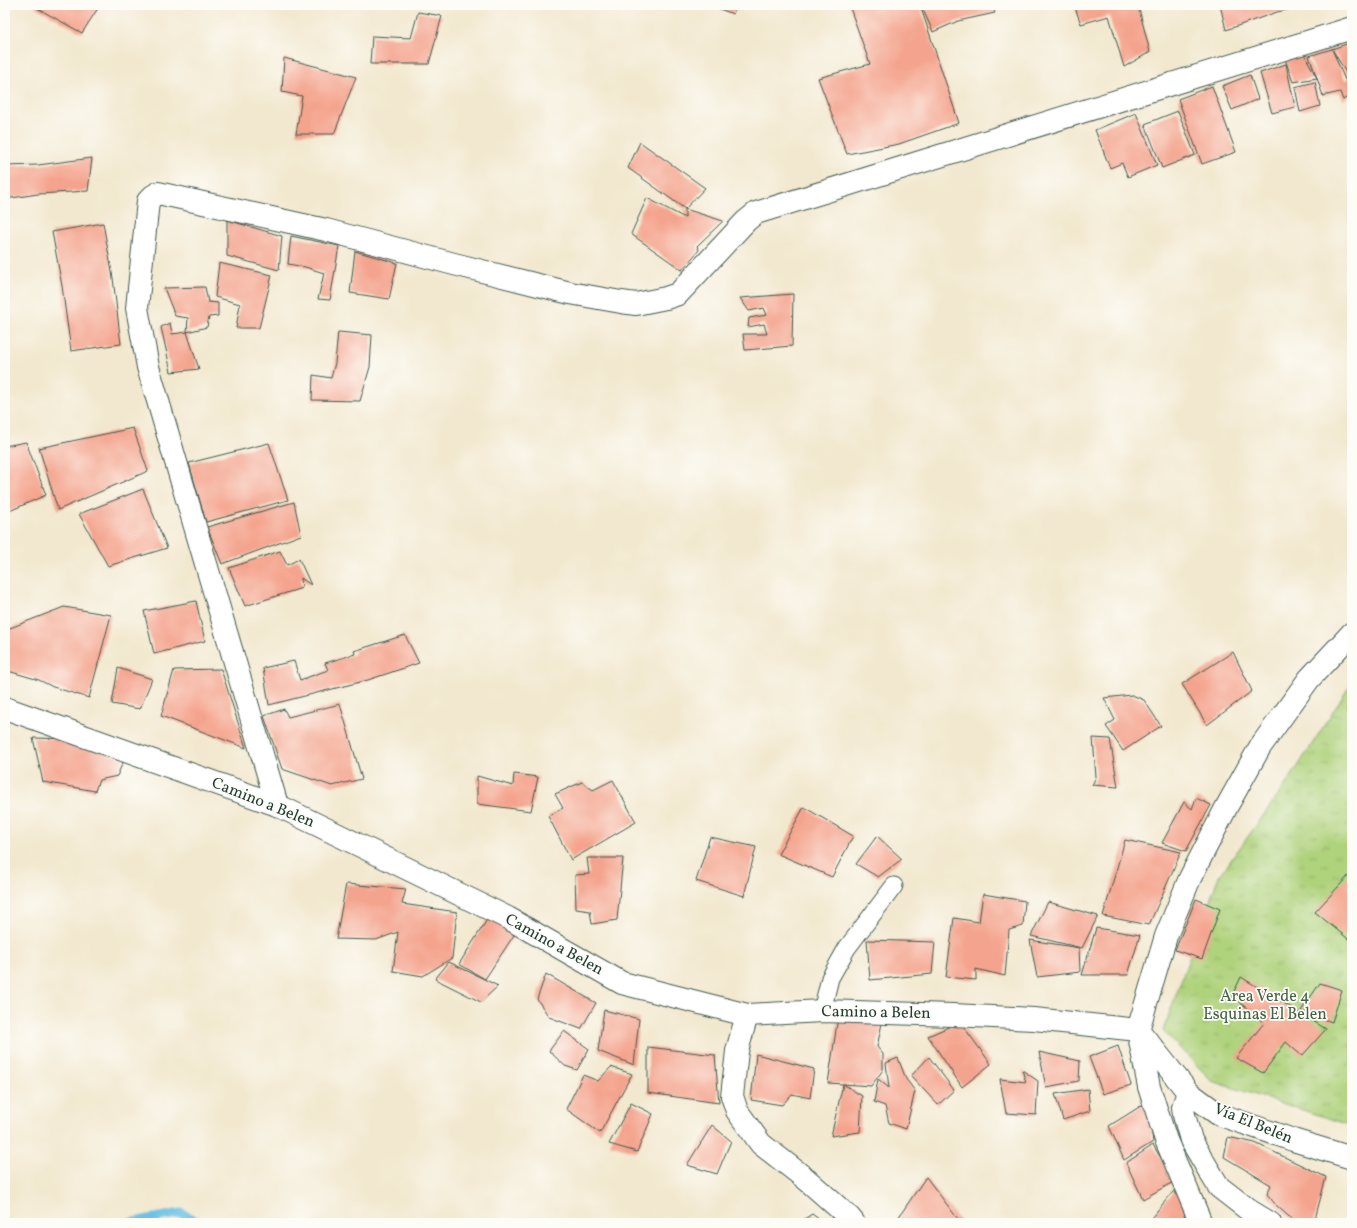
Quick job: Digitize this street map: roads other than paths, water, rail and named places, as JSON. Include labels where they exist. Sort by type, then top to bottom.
[{"type":"street","points":[[277,806],[148,367],[137,308],[148,201],[153,196],[158,193],[326,230],[570,293],[636,304],[651,302],[678,294],[746,221],[756,213],[1352,28]]},
{"type":"street","points":[[1200,1223],[1166,1140],[1150,1087],[1138,1030],[1166,936],[1190,878],[1227,806],[1260,747],[1309,678],[1352,633]]},
{"type":"street","name":"Camino a Belen","points":[[5,708],[277,806],[508,918],[622,983],[747,1016],[822,1011],[1034,1018],[1138,1030]]},
{"type":"street","points":[[747,1016],[737,1052],[732,1096],[737,1111],[761,1144],[806,1179],[854,1223]]},
{"type":"street","name":"Vía El Belén","points":[[1138,1030],[1188,1092],[1218,1114],[1293,1140],[1352,1158]]},
{"type":"street","points":[[1188,1092],[1183,1107],[1192,1140],[1219,1187],[1250,1211],[1270,1223]]},
{"type":"lane","points":[[822,1011],[830,978],[847,948],[894,886]]},
{"type":"waterway","points":[[128,1223],[181,1213],[200,1223]]},
{"type":"park label","name":"Area Verde 4 Esquinas El Belen","points":[[1265,1006]]}]
